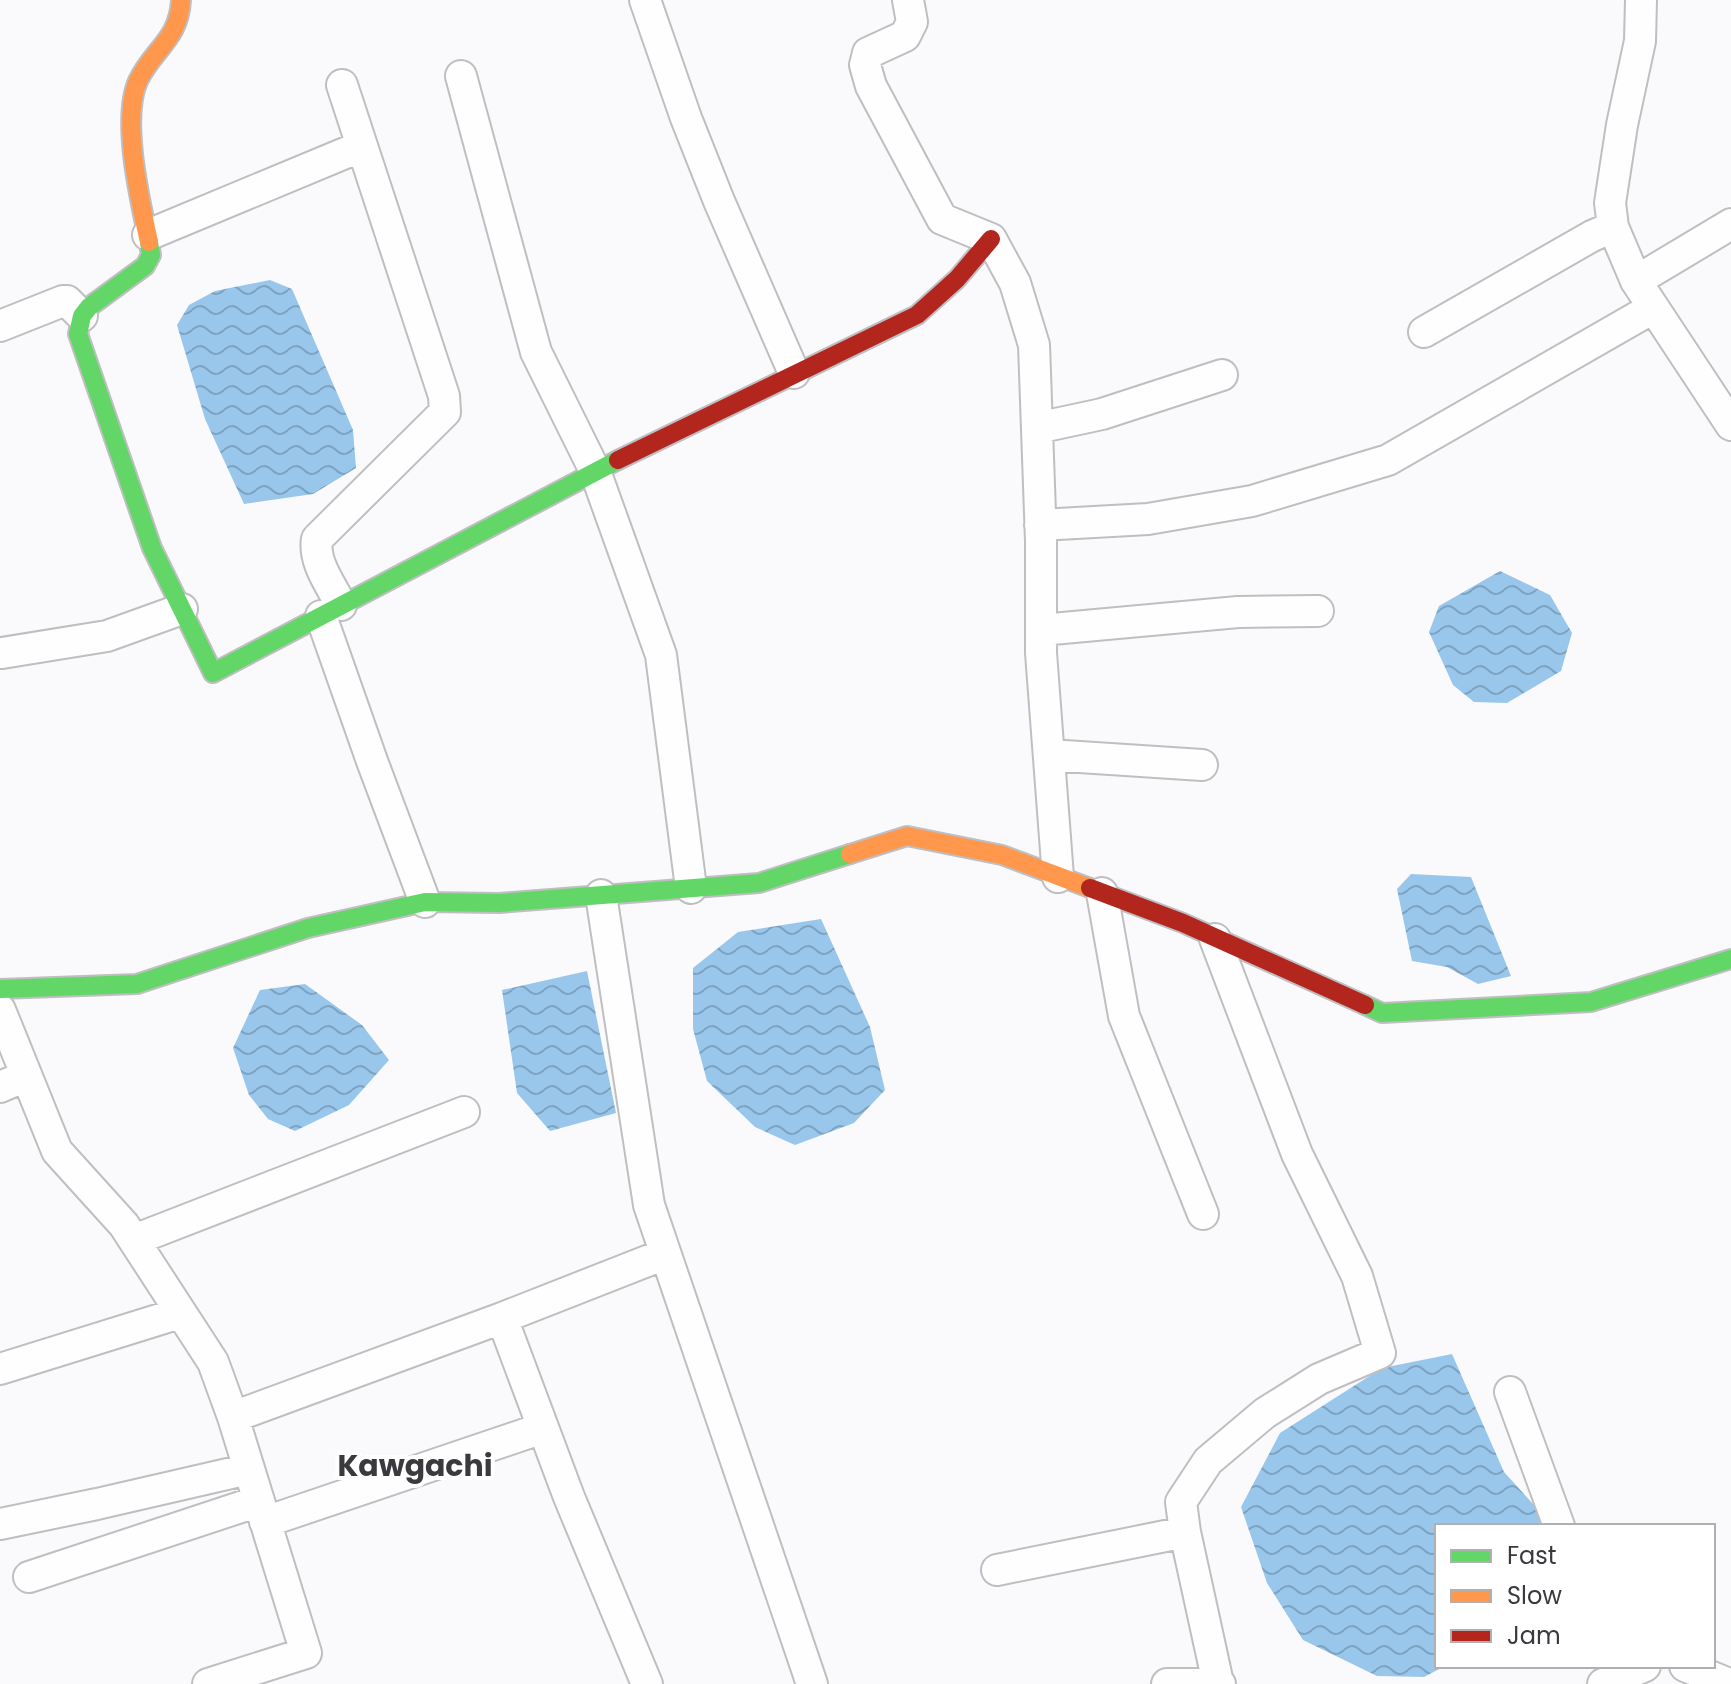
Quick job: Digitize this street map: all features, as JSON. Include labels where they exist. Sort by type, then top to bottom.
[{"type":"street","points":[[181,0],[180,19],[173,34],[135,87],[131,108],[130,125],[139,193],[151,255],[145,266],[89,307],[82,316],[78,334],[152,548],[213,673],[595,471],[917,315],[957,279],[991,239]]},
{"type":"street","points":[[645,0],[719,201],[794,373]]},
{"type":"street","points":[[908,0],[912,22],[905,36],[868,53],[865,65],[871,86],[942,219],[991,239],[1015,283],[1034,345],[1041,653],[1058,877]]},
{"type":"street","points":[[1641,0],[1640,41],[1622,125],[1610,203],[1613,227],[1636,281],[1731,425]]},
{"type":"street","points":[[461,76],[536,352],[595,471],[661,655],[691,888]]},
{"type":"street","points":[[342,85],[444,396],[445,412],[317,539],[315,550],[372,761],[425,902]]},
{"type":"street","points":[[148,235],[362,146]]},
{"type":"street","points":[[1636,281],[1731,224]]},
{"type":"street","points":[[1424,332],[1613,227]]},
{"type":"street","points":[[0,326],[63,301],[67,301],[82,316]]},
{"type":"street","points":[[1040,525],[1148,519],[1252,501],[1388,460],[1653,308]]},
{"type":"street","points":[[1037,428],[1102,414],[1222,375]]},
{"type":"street","points":[[2,653],[107,636],[182,609]]},
{"type":"street","points":[[1041,630],[1238,612],[1318,611]]},
{"type":"street","points":[[1049,755],[1202,765]]},
{"type":"street","points":[[0,989],[137,984],[308,928],[425,902],[499,903],[759,883],[907,836],[1002,855],[1183,923],[1382,1013],[1591,1002],[1731,959]]},
{"type":"street","points":[[1102,893],[1124,1016],[1203,1214]]},
{"type":"street","points":[[601,895],[649,1205],[812,1684]]},
{"type":"street","points":[[1167,1684],[1219,1684],[1181,1502],[1208,1461],[1265,1413],[1319,1379],[1380,1353],[1357,1276],[1297,1154],[1215,939]]},
{"type":"street","points":[[0,1010],[13,1081],[57,1151],[124,1225],[213,1362],[306,1653],[208,1684]]},
{"type":"street","points":[[134,1240],[464,1112]]},
{"type":"street","points":[[233,1417],[665,1254]]},
{"type":"street","points":[[0,1369],[180,1313]]},
{"type":"street","points":[[502,1318],[569,1497],[647,1684]]},
{"type":"street","points":[[1510,1392],[1558,1524]]},
{"type":"street","points":[[29,1577],[543,1428]]},
{"type":"street","points":[[0,1524],[249,1469]]},
{"type":"street","points":[[997,1570],[1185,1532]]},
{"type":"street","points":[[1604,1678],[1638,1668]]},
{"type":"street","points":[[1690,1668],[1729,1684]]},
{"type":"water","points":[[270,280],[292,289],[353,430],[356,468],[313,494],[244,504],[205,419],[177,325],[189,305],[215,291]]},
{"type":"water","points":[[1500,571],[1550,595],[1572,633],[1561,671],[1507,703],[1474,702],[1453,685],[1429,632],[1439,606]]},
{"type":"water","points":[[1411,874],[1471,877],[1511,976],[1478,984],[1447,967],[1412,961],[1397,889]]},
{"type":"water","points":[[821,919],[870,1027],[885,1090],[854,1123],[795,1145],[755,1127],[707,1081],[693,1029],[693,968],[738,932]]},
{"type":"water","points":[[587,971],[616,1113],[550,1131],[517,1093],[502,990]]},
{"type":"water","points":[[305,984],[362,1025],[389,1060],[349,1105],[295,1131],[268,1119],[249,1095],[233,1048],[260,990]]},
{"type":"water","points":[[1452,1354],[1504,1472],[1551,1524],[1435,1524],[1435,1668],[1441,1668],[1424,1677],[1377,1676],[1303,1640],[1267,1583],[1241,1507],[1280,1433],[1382,1368]]},
{"type":"traffic: fast","points":[[149,242],[151,255],[145,266],[89,307],[82,316],[78,334],[152,548],[213,673],[618,460]]},
{"type":"traffic: fast","points":[[0,989],[137,984],[308,928],[425,902],[499,903],[759,883],[850,854]]},
{"type":"traffic: fast","points":[[1365,1005],[1382,1013],[1591,1002],[1731,959]]},
{"type":"traffic: slow","points":[[149,242],[134,160],[133,97],[144,70],[176,25],[181,0]]},
{"type":"traffic: slow","points":[[850,854],[907,836],[1002,855],[1090,888]]},
{"type":"traffic: jam","points":[[618,460],[917,315],[957,279],[991,239]]},
{"type":"traffic: jam","points":[[1090,888],[1183,923],[1365,1005]]},
{"type":"district","name":"Kawgachi","points":[[415,1466]]}]
